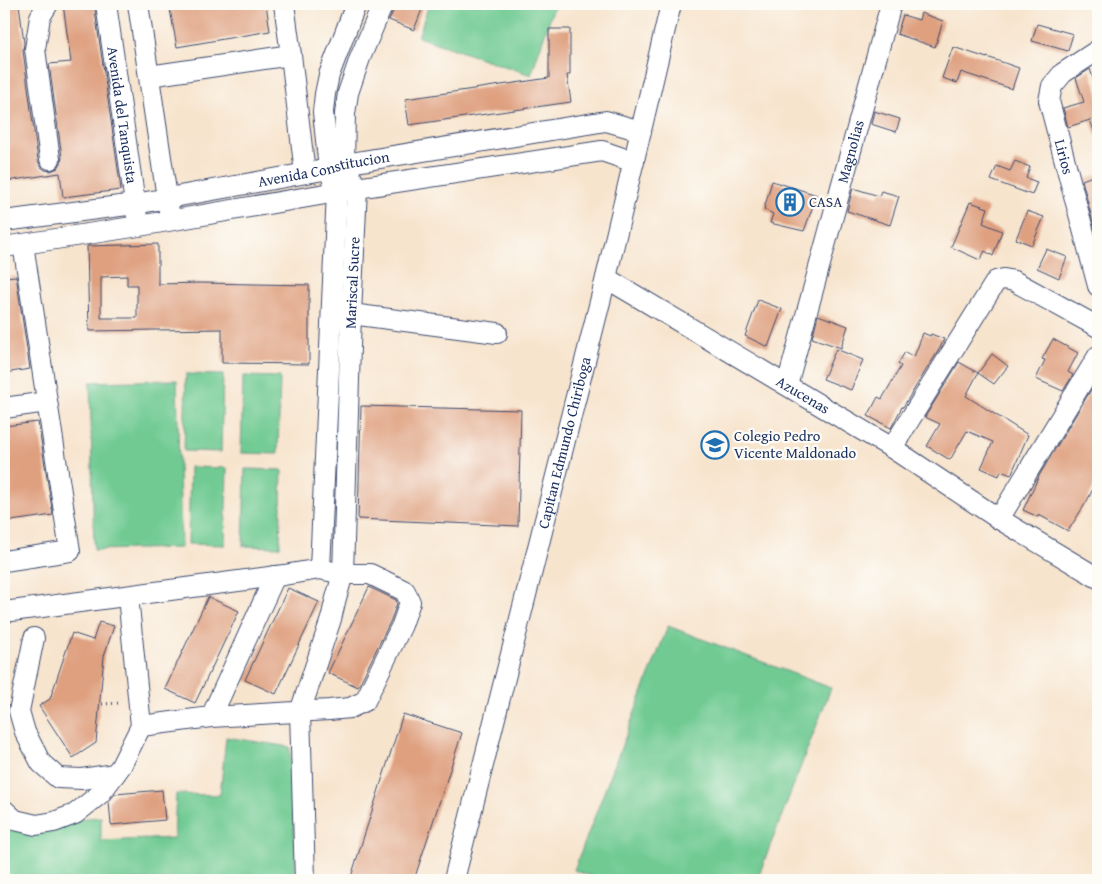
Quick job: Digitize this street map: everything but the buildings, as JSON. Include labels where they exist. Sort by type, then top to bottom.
[{"type":"street","points":[[48,4],[40,17],[35,49],[50,159]]},
{"type":"street","name":"Avenida del Tanquista","points":[[106,4],[139,226]]},
{"type":"street","points":[[138,4],[170,220]]},
{"type":"street","points":[[284,4],[305,174]]},
{"type":"street","name":"Mariscal Sucre","points":[[300,712],[344,574],[351,314],[357,188],[337,167],[323,112],[329,75],[356,4]]},
{"type":"street","name":"Mariscal Sucre","points":[[320,569],[337,167],[348,94],[360,58],[383,4]]},
{"type":"street","name":"Capitan Edmundo Chiriboga","points":[[454,880],[606,278],[671,4]]},
{"type":"street","name":"Magnolias","points":[[786,385],[891,4]]},
{"type":"street","name":"Lirios","points":[[1098,50],[1062,73],[1052,86],[1049,101],[1098,283]]},
{"type":"street","points":[[149,76],[291,55]]},
{"type":"street","name":"Avenida Constitucion","points":[[4,221],[135,204],[606,121],[641,131]]},
{"type":"street","name":"Avenida Constitucion","points":[[13,245],[139,226],[357,188],[602,151],[634,162]]},
{"type":"street","points":[[4,561],[70,551],[47,402],[13,245]]},
{"type":"street","name":"Azucenas","points":[[606,278],[892,448],[999,519],[1098,578]]},
{"type":"street","points":[[892,448],[996,281],[1004,279],[1014,281],[1098,327]]},
{"type":"street","points":[[331,315],[351,314],[497,333]]},
{"type":"street","points":[[999,519],[1098,356]]},
{"type":"street","points":[[4,408],[47,402]]},
{"type":"street","points":[[4,612],[320,569],[344,574],[370,574],[405,591],[410,602],[402,625],[365,702],[350,708],[211,717],[141,726]]},
{"type":"street","points":[[211,717],[275,576]]},
{"type":"street","points":[[4,810],[15,820],[36,825],[54,822],[74,814],[100,794],[121,766],[141,726],[128,596]]},
{"type":"street","points":[[34,638],[19,710],[25,732],[40,764],[58,778],[82,779],[115,774]]},
{"type":"street","points":[[300,712],[305,880]]},
{"type":"green space","points":[[429,4],[555,4],[531,75],[418,37]]},
{"type":"green space","points":[[186,374],[223,375],[221,452],[184,451]]},
{"type":"green space","points":[[243,376],[280,377],[278,454],[241,453]]},
{"type":"green space","points":[[177,380],[181,548],[94,550],[90,382]]},
{"type":"green space","points":[[190,467],[227,468],[225,545],[188,544]]},
{"type":"green space","points":[[245,469],[282,470],[280,547],[243,546]]},
{"type":"green space","points":[[668,626],[831,688],[757,880],[601,880],[574,870]]},
{"type":"green space","points":[[226,737],[290,747],[296,874],[291,880],[4,880],[4,822],[30,836],[86,818],[101,817],[101,841],[174,838],[176,794],[220,795]]},
{"type":"place","name":"CASA","points":[[790,202]]},
{"type":"place","name":"Colegio Pedro Vicente Maldonado","points":[[715,445]]}]
